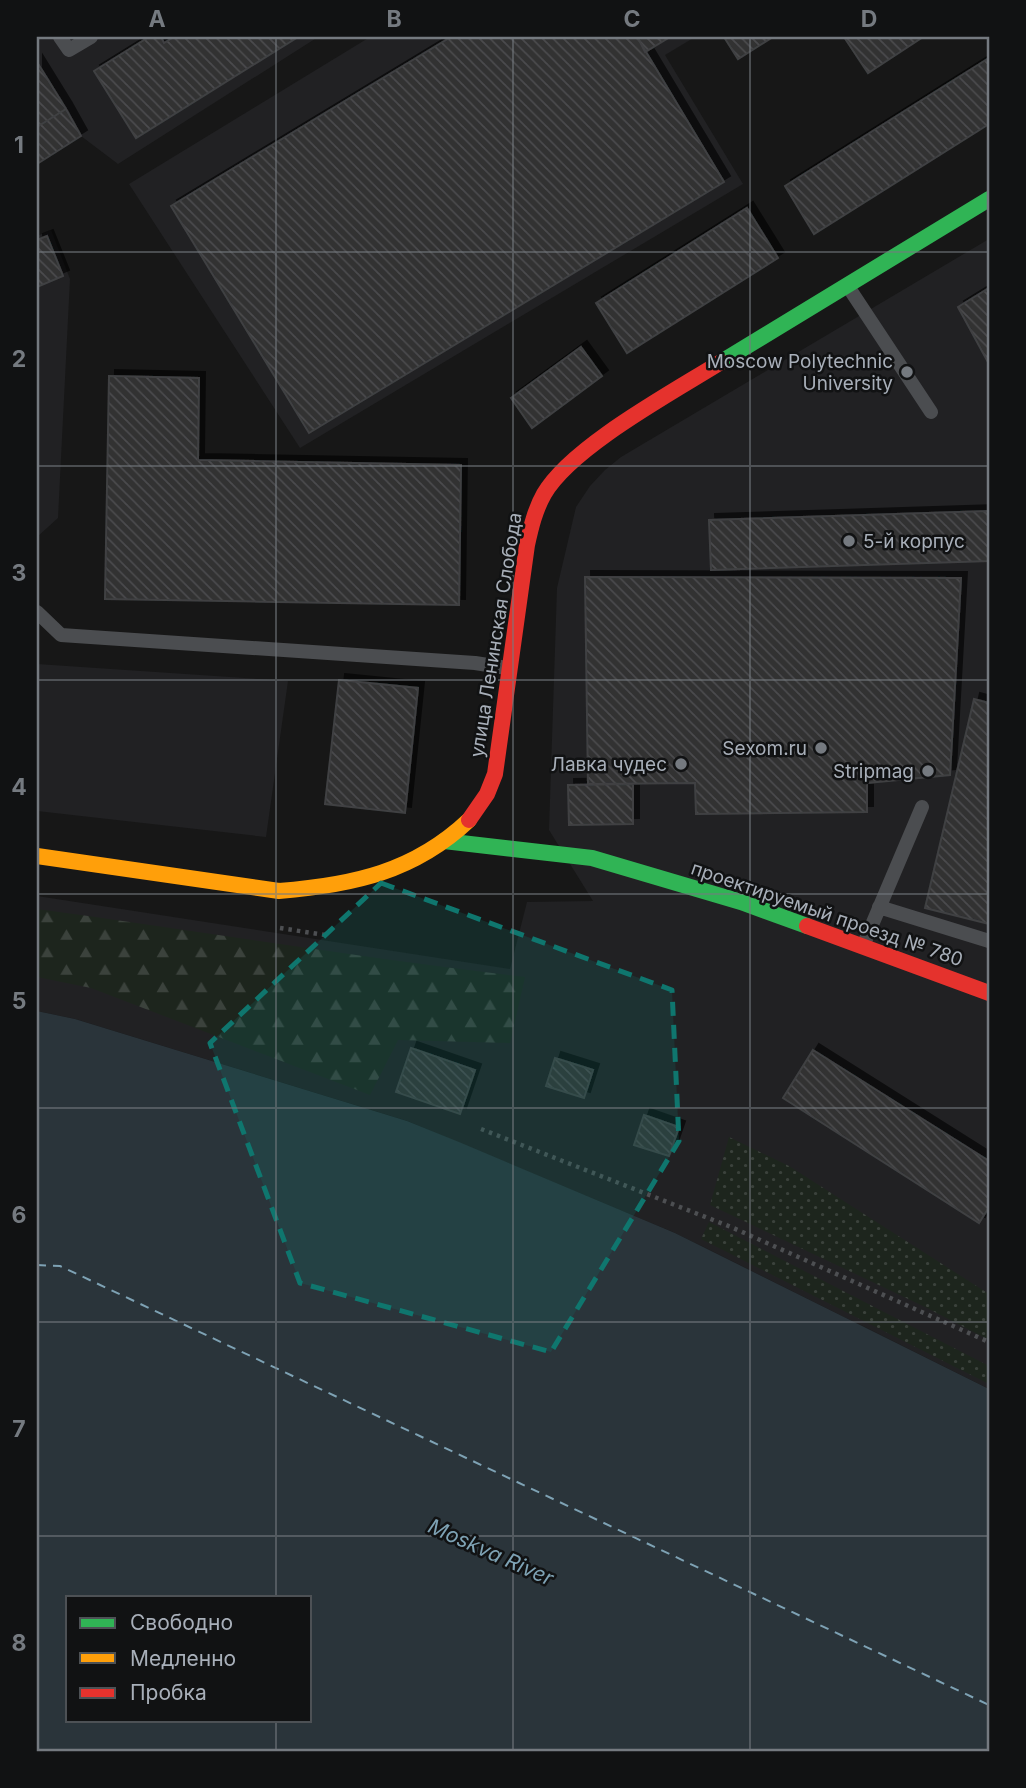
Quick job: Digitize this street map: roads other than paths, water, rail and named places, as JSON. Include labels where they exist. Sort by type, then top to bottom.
[{"type":"street","name":"улица Ленинская Слобода","points":[[37,856],[279,891],[318,889],[372,877],[415,860],[444,841],[465,823],[488,794],[498,763],[508,668],[533,517],[550,484],[576,455],[668,395],[989,198]]},
{"type":"street","name":"проектируемый проезд № 780","points":[[444,841],[592,858],[741,902],[989,993]]},
{"type":"lane","points":[[60,37],[69,50],[91,37]]},
{"type":"lane","points":[[847,285],[930,412]]},
{"type":"lane","points":[[37,612],[61,635],[462,662],[508,668]]},
{"type":"lane","points":[[862,947],[922,807]]},
{"type":"lane","points":[[879,907],[989,941]]},
{"type":"water","name":"Moskva River","points":[[37,1011],[75,1019],[407,1121],[675,1233],[989,1389],[989,1751],[37,1751]]},
{"type":"place","name":"Moscow Polytechnic University","points":[[907,372]]},
{"type":"place","name":"5-й корпус","points":[[849,541]]},
{"type":"place","name":"Sexom.ru","points":[[821,748]]},
{"type":"place","name":"Лавка чудес","points":[[681,764]]},
{"type":"place","name":"Stripmag","points":[[928,771]]}]
